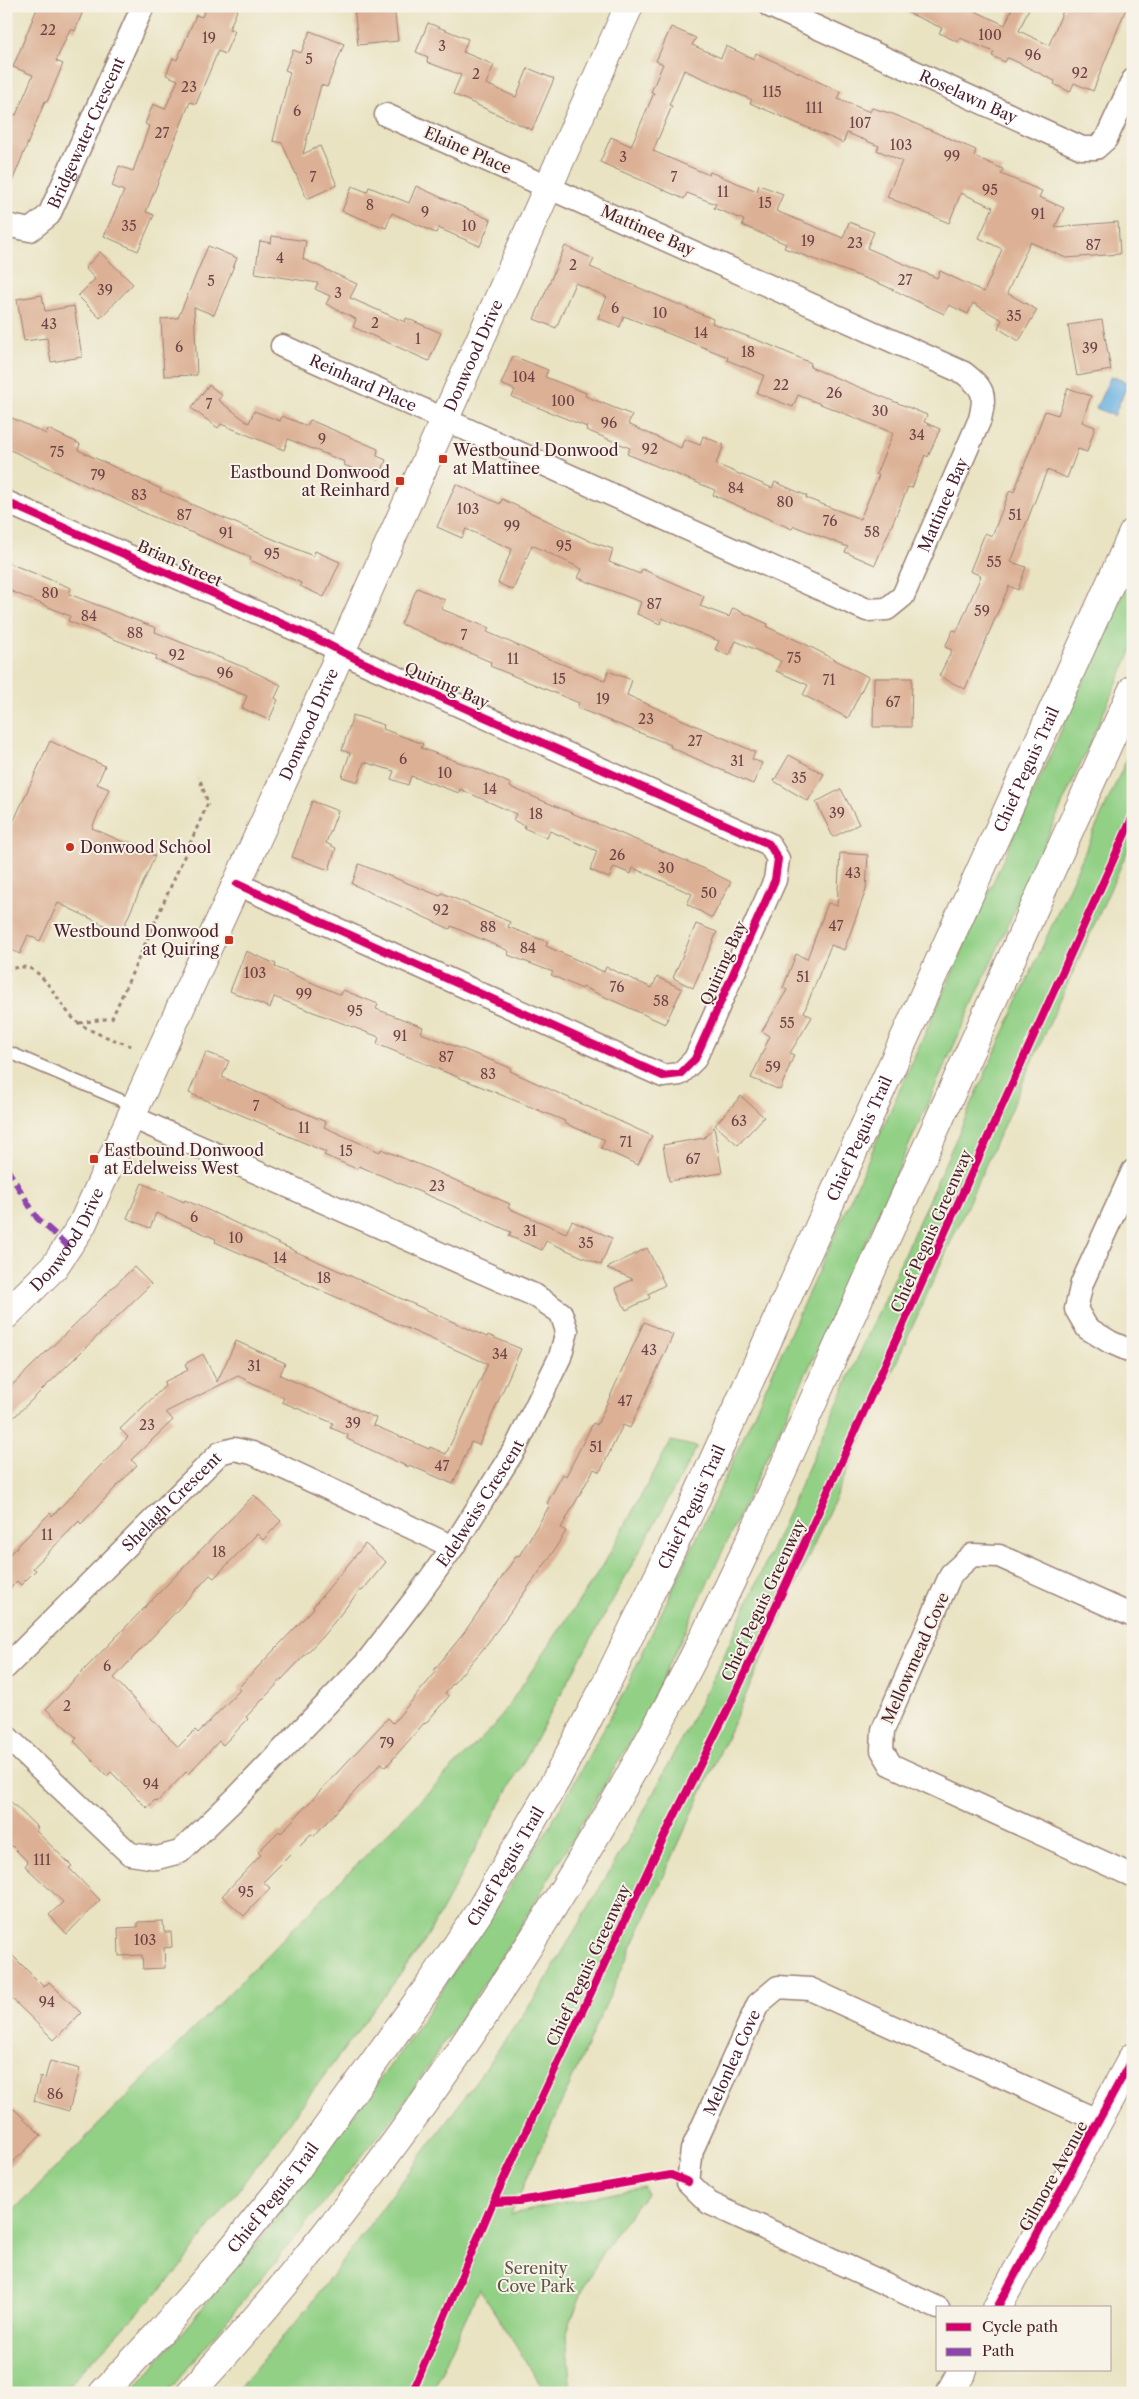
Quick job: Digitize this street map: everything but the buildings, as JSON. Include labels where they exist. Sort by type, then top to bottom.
[{"type":"main road","name":"Donwood Drive","points":[[6,1315],[54,1267],[74,1241],[342,651],[629,6]]},
{"type":"main road","name":"Chief Peguis Trail","points":[[103,2393],[160,2332],[227,2255],[296,2170],[434,1980],[479,1912],[556,1780],[605,1686],[696,1499],[1133,533]]},
{"type":"main road","points":[[190,2393],[344,2209],[438,2082],[534,1937],[611,1810],[664,1713],[757,1523],[1133,689]]},
{"type":"main road","name":"Gilmore Avenue","points":[[998,2306],[1133,2057]]},
{"type":"main road","points":[[950,2393],[961,2372]]},
{"type":"street","name":"Bridgewater Crescent","points":[[6,225],[30,230],[49,215],[143,6]]},
{"type":"street","name":"Roselawn Bay","points":[[770,6],[1082,148],[1096,148],[1106,139],[1133,80]]},
{"type":"street","name":"Elaine Place","points":[[386,114],[550,186]]},
{"type":"street","name":"Mattinee Bay","points":[[445,418],[867,610],[887,609],[903,596],[980,419],[985,399],[979,385],[964,373],[550,186]]},
{"type":"street","name":"Reinhard Place","points":[[282,346],[445,418]]},
{"type":"street","name":"Brian Street","points":[[6,502],[342,651]]},
{"type":"street","name":"Quiring Bay","points":[[237,884],[663,1076],[680,1074],[696,1059],[775,880],[778,859],[769,844],[342,651]]},
{"type":"street","name":"Edelweiss Crescent","points":[[6,1736],[130,1854],[157,1858],[180,1852],[240,1795],[365,1664],[454,1546],[516,1447],[560,1357],[567,1331],[561,1314],[536,1296],[134,1112]]},
{"type":"street","points":[[1133,1171],[1082,1283],[1076,1309],[1087,1328],[1110,1342],[1133,1352]]},
{"type":"street","name":"Shelagh Crescent","points":[[6,1666],[220,1453],[234,1449],[252,1452],[454,1546]]},
{"type":"street","name":"Mellowmead Cove","points":[[1133,1616],[999,1556],[972,1556],[951,1574],[883,1730],[882,1750],[891,1765],[1133,1876]]},
{"type":"street","name":"Melonlea Cove","points":[[936,2307],[709,2203],[688,2182],[692,2150],[758,2004],[778,1987],[810,1988],[1099,2121]]},
{"type":"lane","points":[[6,1051],[134,1112]]},
{"type":"path","points":[[79,1024],[112,1018],[208,802],[199,777]]},
{"type":"path","points":[[6,970],[21,967],[38,972],[59,1002],[79,1024],[98,1034],[133,1047]]},
{"type":"green space","points":[[1133,571],[1133,647],[811,1363],[643,1720],[507,1949],[394,2117],[167,2393],[131,2393],[265,2233],[407,2043],[550,1826],[624,1692],[726,1476]]},
{"type":"green space","name":"Serenity Cove Park","points":[[1133,745],[1133,839],[511,2214],[644,2187],[646,2194],[616,2232],[586,2282],[566,2334],[571,2393],[546,2393],[479,2288],[432,2393],[235,2393],[309,2306],[453,2113],[539,1992],[639,1821],[721,1662]]},
{"type":"green space","points":[[671,1441],[697,1447],[423,1944],[175,2274],[61,2393],[6,2393],[6,2218],[495,1725],[604,1564]]},
{"type":"water","points":[[1111,376],[1128,383],[1114,416],[1096,408]]},
{"type":"marked path","points":[[6,1167],[37,1218],[69,1247]]},
{"type":"cycle path","points":[[6,502],[317,639],[364,663],[769,844],[778,859],[775,880],[695,1059],[680,1074],[663,1076],[237,884]]},
{"type":"cycle path","name":"Chief Peguis Greenway","points":[[412,2393],[493,2202],[658,1849],[730,1705],[785,1586],[1133,816]]},
{"type":"cycle path","points":[[998,2306],[1133,2057]]},
{"type":"cycle path","points":[[493,2202],[519,2201],[671,2175],[688,2182]]},
{"type":"place","name":"Westbound Donwood at Mattinee","points":[[443,459]]},
{"type":"place","name":"Eastbound Donwood at Reinhard","points":[[400,481]]},
{"type":"place","name":"Donwood School","points":[[70,847]]},
{"type":"place","name":"Westbound Donwood at Quiring","points":[[229,940]]},
{"type":"place","name":"Eastbound Donwood at Edelweiss West","points":[[94,1159]]}]
